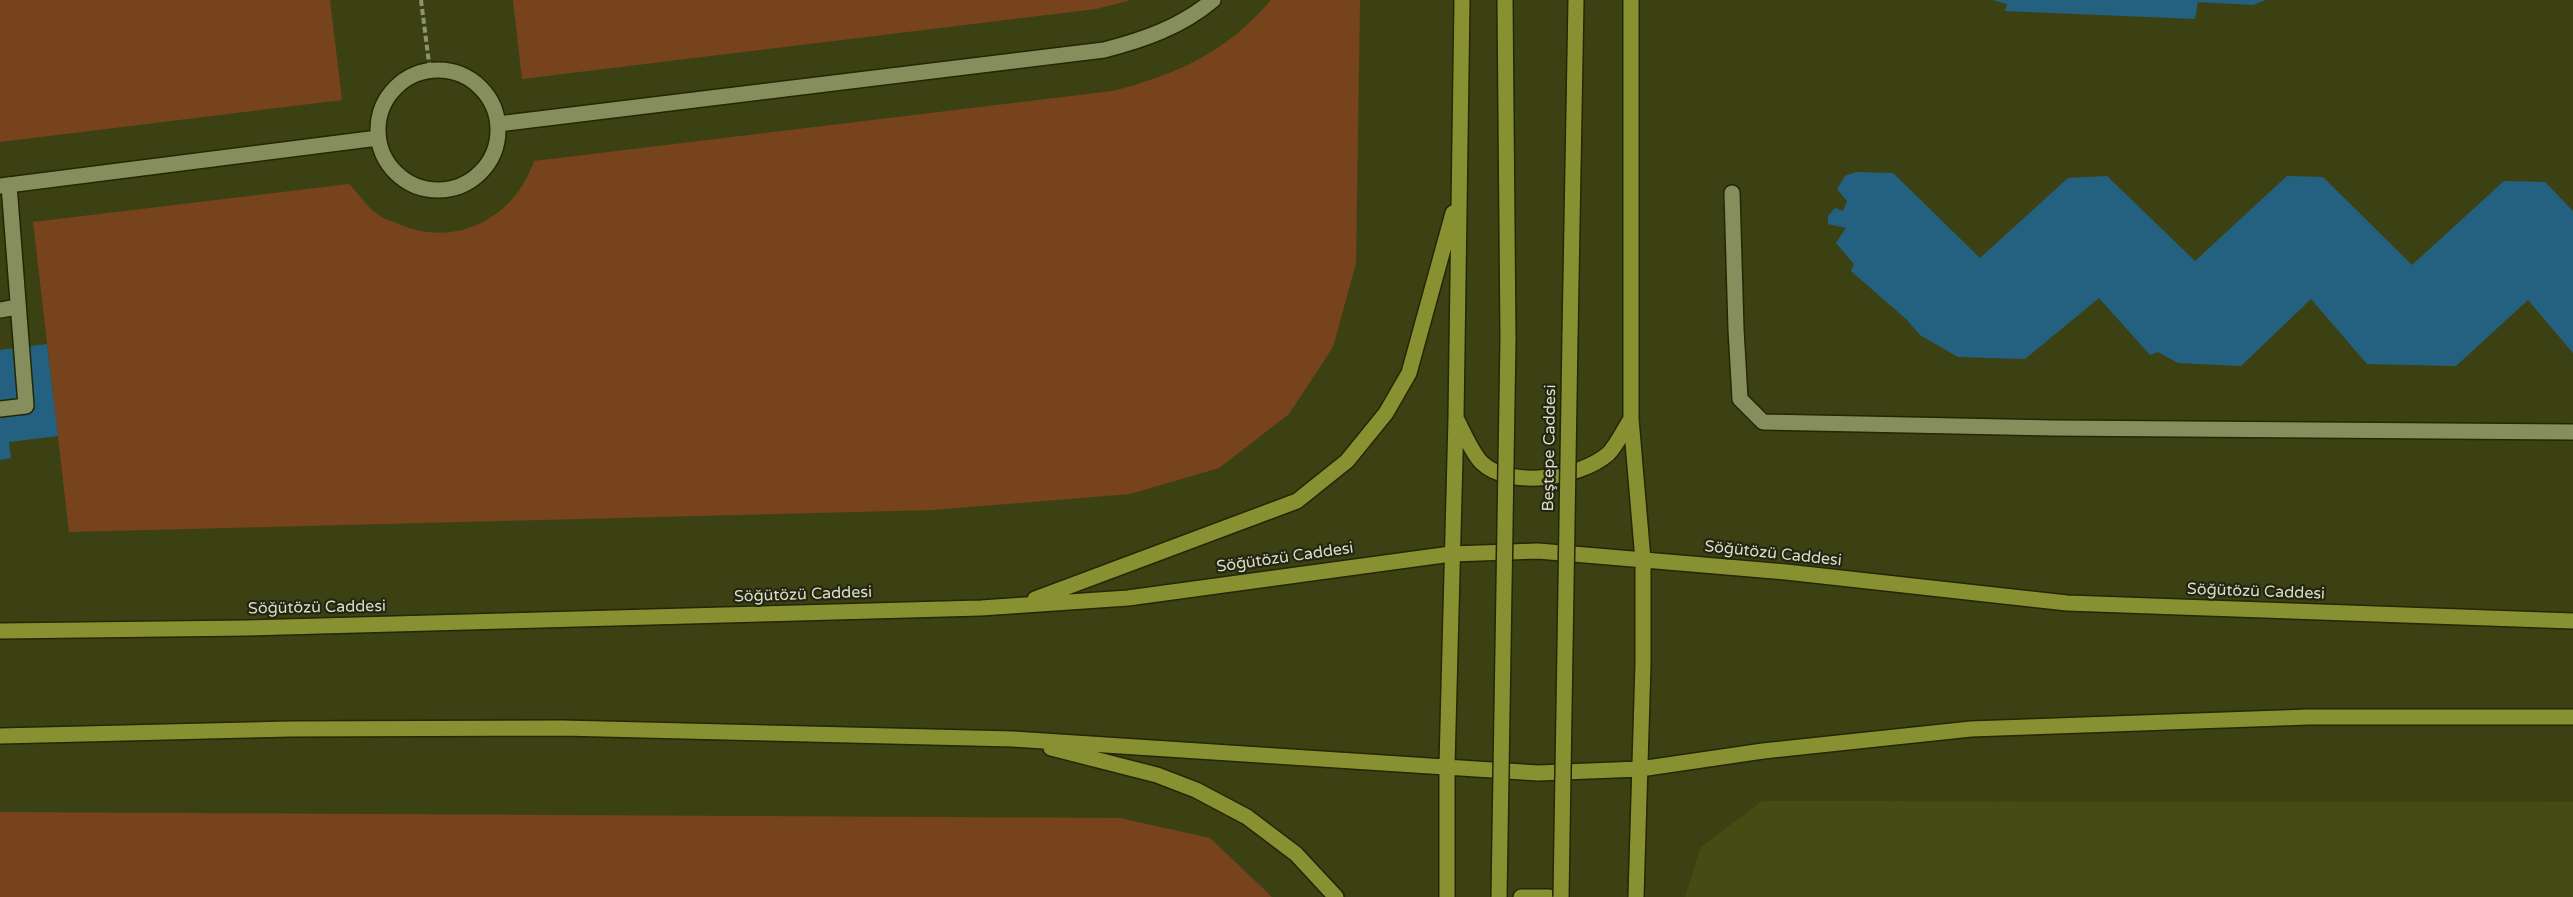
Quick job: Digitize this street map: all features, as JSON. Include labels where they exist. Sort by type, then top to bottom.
[{"type":"main road","points":[[1447,897],[1447,765],[1456,418],[1462,0]]},
{"type":"main road","points":[[1499,897],[1508,339],[1505,0]]},
{"type":"main road","name":"Beştepe Caddesi","points":[[1561,897],[1576,0]]},
{"type":"main road","points":[[1631,0],[1631,419],[1643,560],[1643,664],[1635,897]]},
{"type":"main road","points":[[1018,605],[1297,501],[1347,461],[1386,413],[1409,374],[1459,190]]},
{"type":"main road","points":[[1456,418],[1480,462],[1500,475],[1533,479],[1582,470],[1608,453],[1631,419]]},
{"type":"main road","name":"Söğütözü Caddesi","points":[[0,631],[247,628],[981,608],[1128,598],[1451,554],[1538,551],[1797,573],[2067,603],[2573,621]]},
{"type":"main road","points":[[0,736],[290,729],[562,728],[1013,739],[1538,772],[1640,769],[1763,751],[1971,729],[2309,717],[2573,717]]},
{"type":"main road","points":[[1013,739],[1157,775],[1196,790],[1247,817],[1296,854],[1336,897]]},
{"type":"main road","points":[[1521,897],[1549,897]]},
{"type":"street","points":[[498,124],[1104,50],[1142,40],[1174,26],[1213,0]]},
{"type":"street","points":[[439,70],[459,74],[476,84],[490,101],[498,124],[497,142],[490,160],[477,176],[462,186],[443,191],[422,189],[403,180],[386,162],[378,138],[379,117],[386,99],[400,83],[418,73],[430,71],[439,70]]},
{"type":"street","points":[[0,409],[26,406],[4,186],[378,138]]},
{"type":"street","points":[[1732,193],[1740,399],[1763,422],[2053,428],[2573,432]]},
{"type":"street","points":[[0,310],[17,308]]},
{"type":"path","points":[[421,0],[430,71]]},
{"type":"shaded area","points":[[0,0],[330,0],[342,100],[0,142]]},
{"type":"shaded area","points":[[513,0],[1131,0],[1096,9],[522,79]]},
{"type":"shaded area","points":[[1271,0],[1360,0],[1356,263],[1333,347],[1289,414],[1219,468],[1130,494],[933,510],[69,532],[33,222],[349,184],[370,208],[386,219],[416,230],[437,233],[458,231],[496,214],[512,200],[525,182],[534,161],[1112,91],[1158,77],[1199,59],[1237,34]]},
{"type":"shaded area","points":[[1762,801],[2573,802],[2573,897],[1685,897],[1701,847]]},
{"type":"shaded area","points":[[0,812],[1120,818],[1210,838],[1272,897],[0,897]]},
{"type":"building","points":[[1993,0],[2266,0],[2253,5],[2198,2],[2195,19],[2005,11],[2007,4]]},
{"type":"building","points":[[1856,172],[1893,173],[1980,258],[2068,178],[2107,176],[2195,261],[2287,176],[2323,177],[2412,265],[2504,181],[2545,182],[2573,211],[2573,353],[2528,300],[2456,366],[2367,364],[2311,299],[2241,366],[2178,363],[2158,352],[2150,355],[2099,298],[2025,359],[1958,357],[1920,335],[1906,319],[1851,271],[1854,264],[1836,243],[1846,228],[1828,224],[1828,216],[1835,208],[1843,211],[1847,201],[1837,189],[1845,176]]},
{"type":"building","points":[[47,344],[58,436],[9,442],[11,458],[0,460],[0,350]]}]
